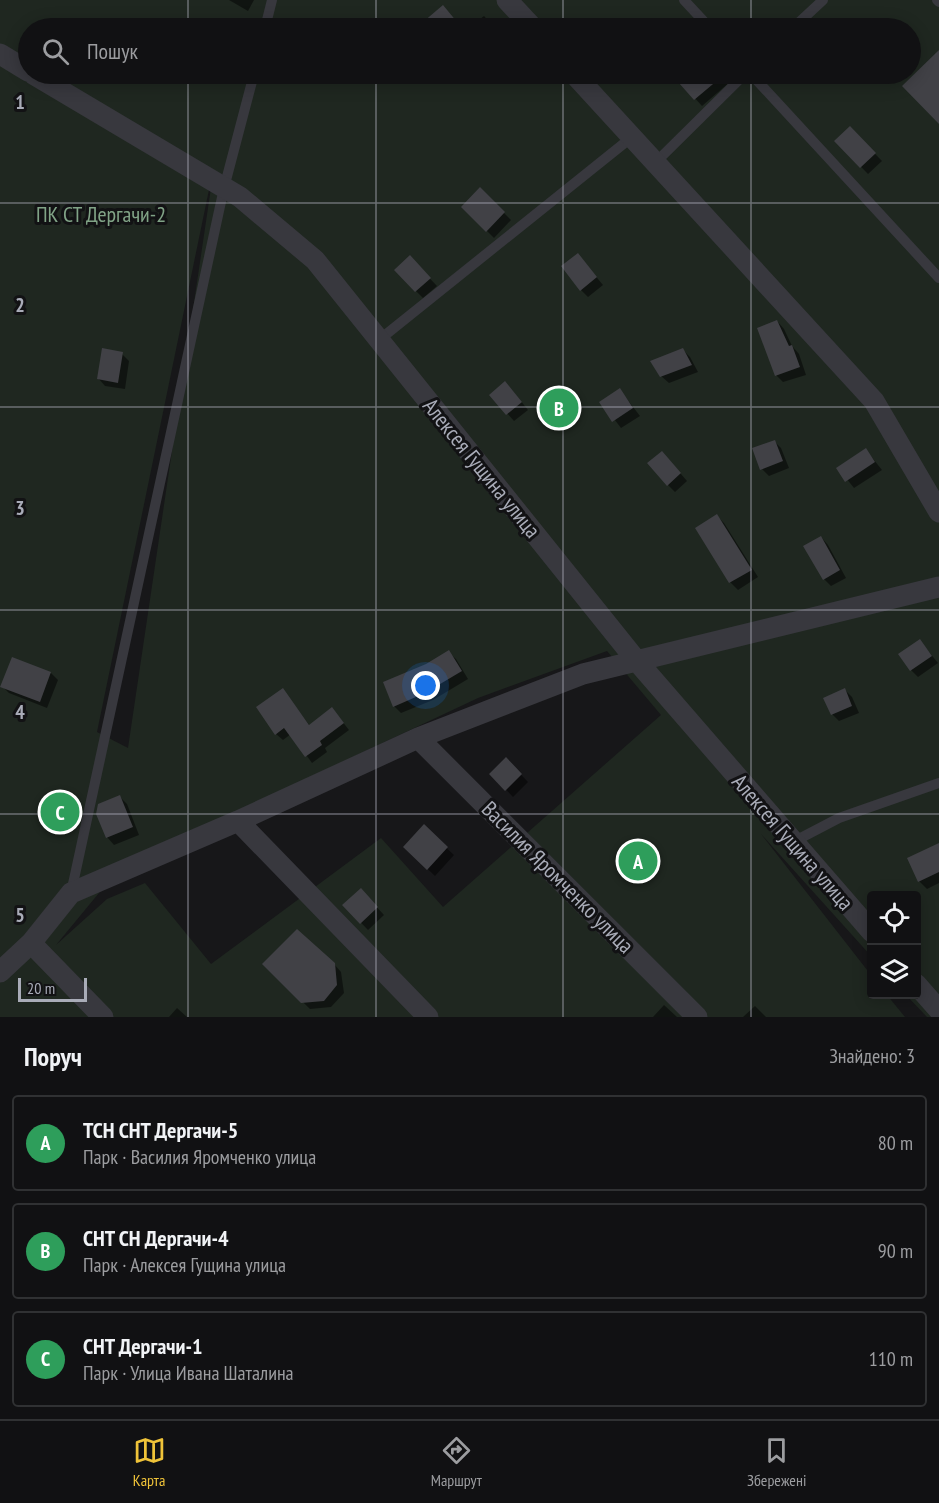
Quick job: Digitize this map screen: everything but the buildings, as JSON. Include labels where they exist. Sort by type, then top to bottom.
[{"type":"street","points":[[507,0],[524,18]]},
{"type":"street","points":[[0,54],[18,65]]},
{"type":"street","name":"Алексея Гущина улица","points":[[50,84],[240,197],[315,260],[636,660],[867,926]]},
{"type":"street","points":[[583,84],[874,400],[939,512]]},
{"type":"street","points":[[0,972],[31,943],[71,894],[238,821],[418,738],[583,674],[939,586]]},
{"type":"street","name":"Василия Яромченко улица","points":[[418,738],[697,1017]]},
{"type":"street","points":[[238,821],[428,1017]]},
{"type":"street","points":[[31,943],[104,1017]]},
{"type":"street","points":[[921,990],[939,1010]]},
{"type":"lane","points":[[268,18],[272,0]]},
{"type":"lane","points":[[684,0],[701,18]]},
{"type":"lane","points":[[804,18],[823,0]]},
{"type":"lane","points":[[71,894],[224,188],[251,84]]},
{"type":"lane","points":[[655,163],[736,84]]},
{"type":"lane","points":[[760,84],[939,278]]},
{"type":"lane","points":[[379,340],[632,137]]},
{"type":"lane","points":[[793,842],[839,818],[939,783]]},
{"type":"green space","name":"ПК СТ Дергачи-2","points":[[0,0],[939,0],[939,1017],[927,1017],[910,999],[921,999],[921,891],[867,891],[867,952],[761,834],[867,970],[867,999],[890,999],[905,1017],[0,1017]],"holes":[[[212,181],[128,748],[97,732]],[[607,651],[661,715],[443,907],[381,838],[211,964],[145,883],[107,899],[56,945],[113,876],[270,796],[478,698]]]},
{"type":"place","name":"СНТ СН Дергачи-4","points":[[559,408]]},
{"type":"place","name":"СНТ Дергачи-1","points":[[60,812]]},
{"type":"place","name":"ТСН СНТ Дергачи-5","points":[[638,861]]}]
